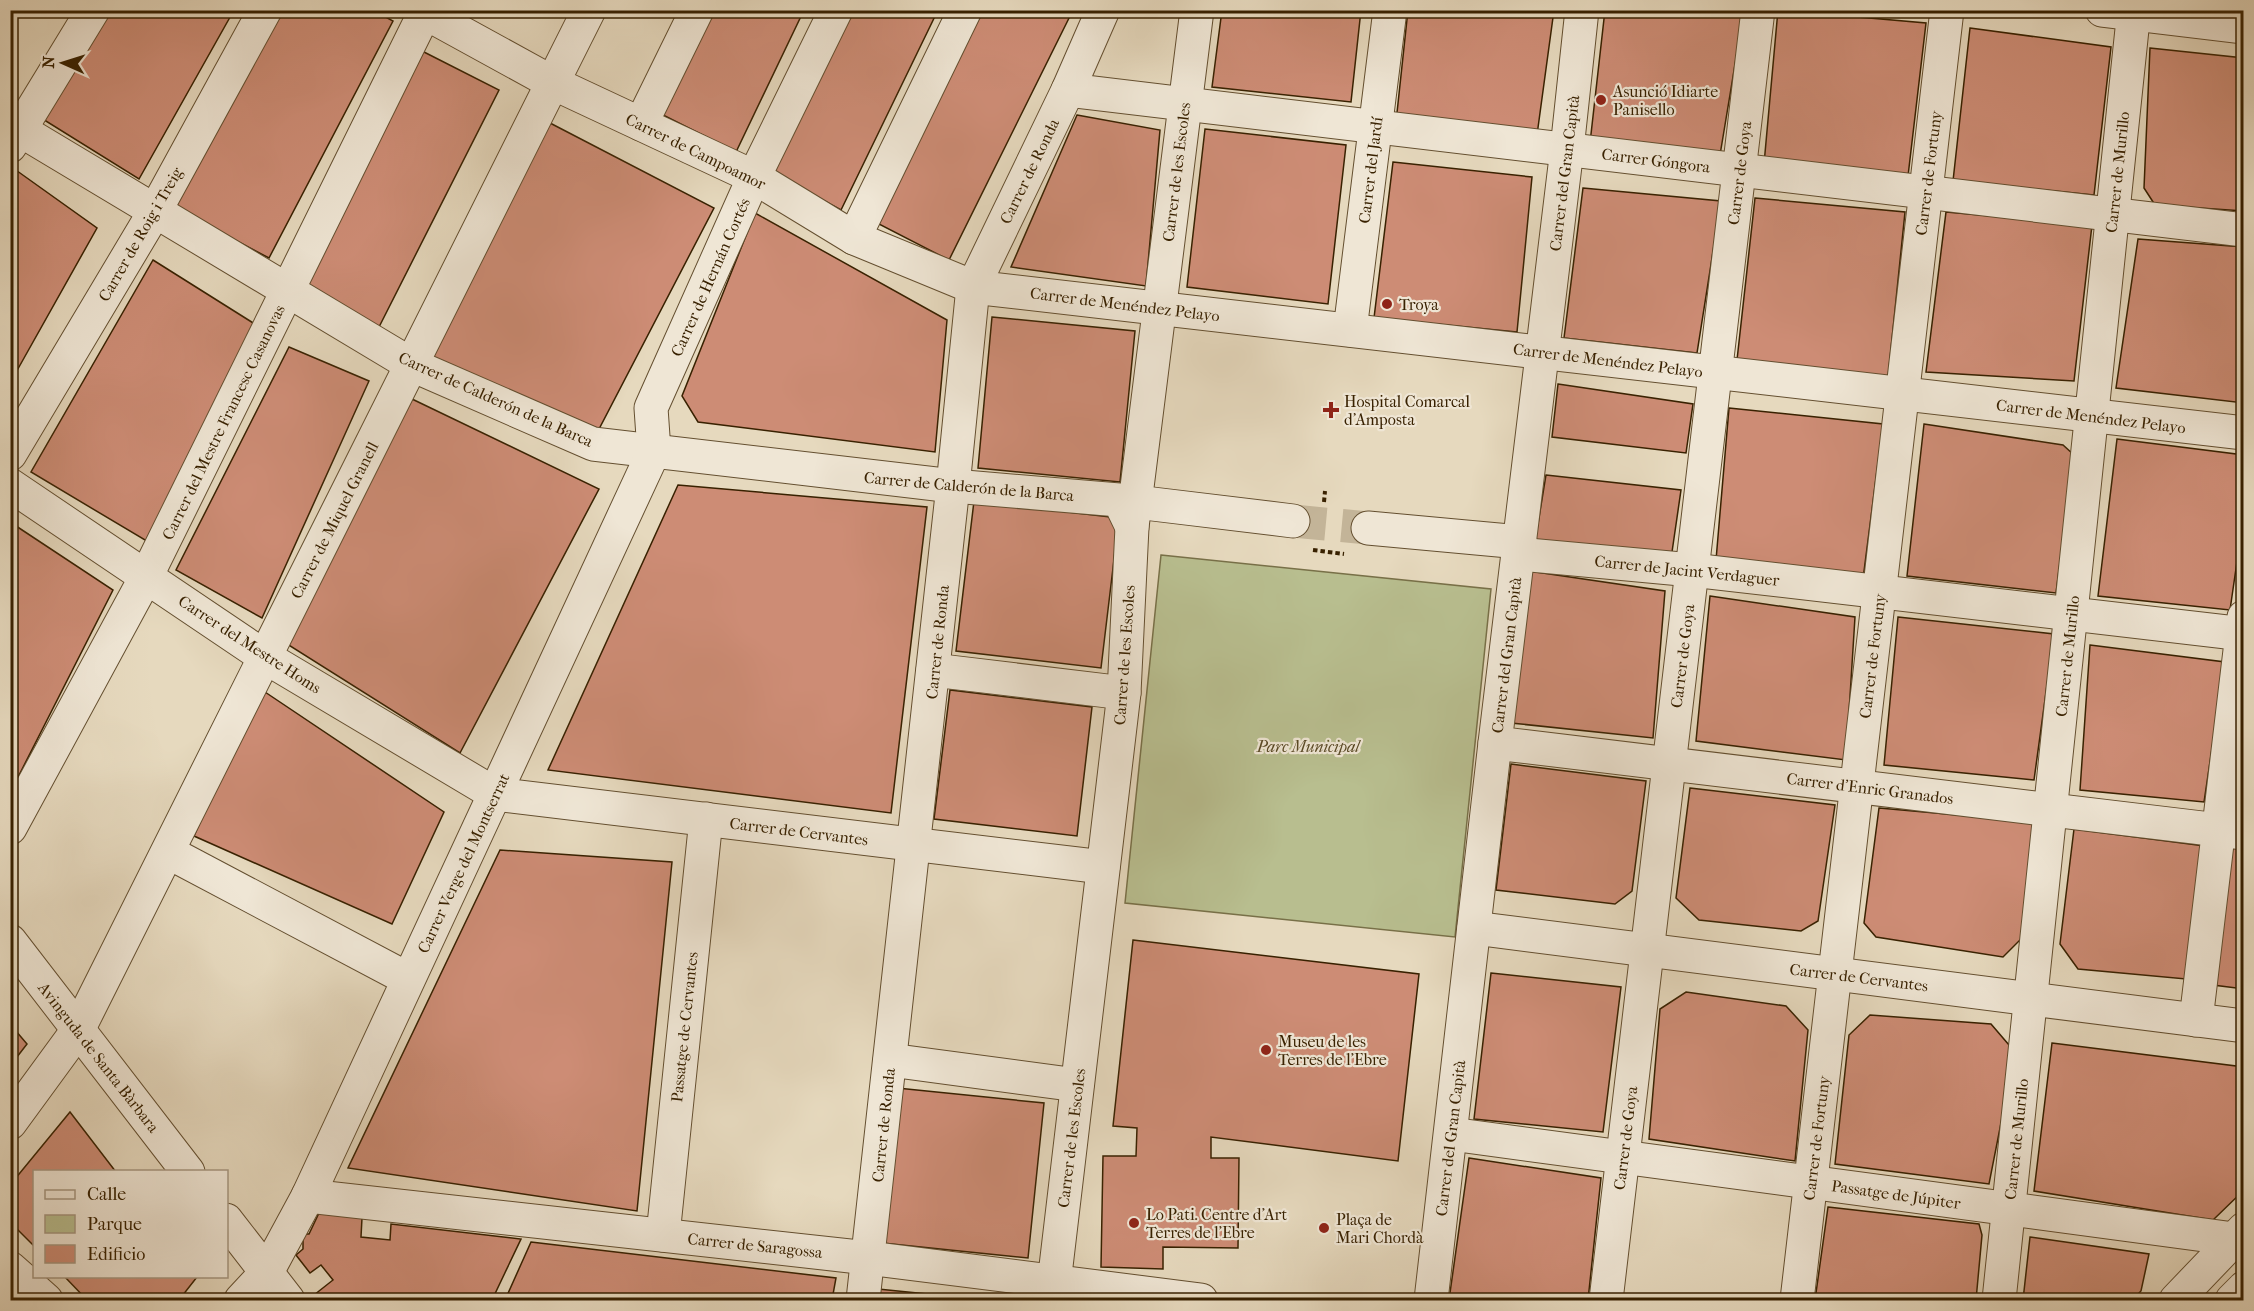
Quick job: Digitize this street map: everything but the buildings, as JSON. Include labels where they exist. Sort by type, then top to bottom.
[{"type":"street","points":[[14,133],[93,10]]},
{"type":"street","name":"Carrer de Roig i Treig","points":[[10,454],[155,211],[265,10]]},
{"type":"street","name":"Carrer de Miquel Granell","points":[[10,1123],[78,1030],[589,10]]},
{"type":"street","points":[[641,124],[697,10]]},
{"type":"street","name":"Carrer de Hernán Cortés","points":[[654,451],[651,408],[754,177],[836,10]]},
{"type":"street","points":[[854,238],[965,10]]},
{"type":"street","name":"Carrer de Ronda","points":[[863,1300],[954,486],[972,287],[1068,90],[1103,10]]},
{"type":"street","name":"Carrer de les Escoles","points":[[1053,1292],[1124,693],[1134,514],[1197,10]]},
{"type":"street","name":"Carrer del Jardí","points":[[1350,330],[1390,10]]},
{"type":"street","name":"Carrer del Gran Capità","points":[[1431,1300],[1542,352],[1568,149],[1582,10]]},
{"type":"street","name":"Carrer de Goya","points":[[1606,1300],[1758,10]]},
{"type":"street","name":"Carrer de Fortuny","points":[[1797,1300],[1947,10]]},
{"type":"street","points":[[2102,10],[2134,12],[2244,27]]},
{"type":"street","name":"Carrer de Campoamor","points":[[424,11],[553,83],[754,177],[854,238],[972,287]]},
{"type":"street","name":"Carrer del Mestre Francesc Casanovas","points":[[10,828],[146,576],[424,11]]},
{"type":"street","name":"Carrer de Murillo","points":[[1999,1300],[2134,12]]},
{"type":"street","name":"Carrer Góngora","points":[[1068,90],[2244,230]]},
{"type":"street","name":"Carrer de Calderón de la Barca","points":[[14,133],[155,211],[412,365],[593,444],[954,486],[1119,500],[1134,514]]},
{"type":"street","name":"Carrer de Menéndez Pelayo","points":[[972,287],[2244,433]]},
{"type":"street","name":"Carrer Verge del Montserrat","points":[[241,1300],[267,1272],[308,1196],[654,451]]},
{"type":"street","name":"Carrer del Mestre Homs","points":[[10,484],[265,657],[495,794]]},
{"type":"street","points":[[1134,514],[1293,520]]},
{"type":"street","name":"Carrer de Jacint Verdaguer","points":[[1361,541],[1519,548],[2071,614],[2243,628]]},
{"type":"street","points":[[2196,1020],[2231,831],[2243,628]]},
{"type":"street","points":[[933,670],[1124,693]]},
{"type":"street","name":"Carrer d'Enric Granados","points":[[1496,743],[2231,831]]},
{"type":"street","name":"Carrer de Cervantes","points":[[495,794],[1103,867]]},
{"type":"street","name":"Passatge de Cervantes","points":[[663,1235],[706,819]]},
{"type":"street","points":[[168,852],[408,979]]},
{"type":"street","name":"Carrer de Cervantes","points":[[1474,928],[2244,1026]]},
{"type":"street","name":"Avinguda de Santa Bàrbara","points":[[10,941],[186,1170]]},
{"type":"street","points":[[890,1060],[1077,1085]]},
{"type":"street","name":"Passatge de Júpiter","points":[[1450,1134],[2009,1209],[2239,1234]]},
{"type":"street","name":"Carrer de Saragossa","points":[[308,1196],[868,1258],[1053,1292],[1201,1300]]},
{"type":"street","points":[[228,1223],[288,1300]]},
{"type":"street","points":[[2176,1300],[2239,1234]]},
{"type":"street","points":[[10,1268],[46,1300]]},
{"type":"street","points":[[2232,1300],[2244,1288]]},
{"type":"path","points":[[1308,549],[1361,541]]},
{"type":"green space","name":"Parc Municipal","points":[[1161,555],[1491,589],[1455,937],[1125,903]]},
{"type":"tunnel","points":[[1293,521],[1368,528]]},
{"type":"place","name":"Asunció Idiarte Panisello","points":[[1601,100]]},
{"type":"place","name":"Troya","points":[[1387,304]]},
{"type":"place","name":"Hospital Comarcal d'Amposta","points":[[1331,410]]},
{"type":"place","name":"Museu de les Terres de l'Ebre","points":[[1266,1050]]},
{"type":"place","name":"Lo Pati. Centre d'Art Terres de l'Ebre","points":[[1134,1223]]},
{"type":"place","name":"Plaça de Mari Chordà","points":[[1324,1228]]}]
